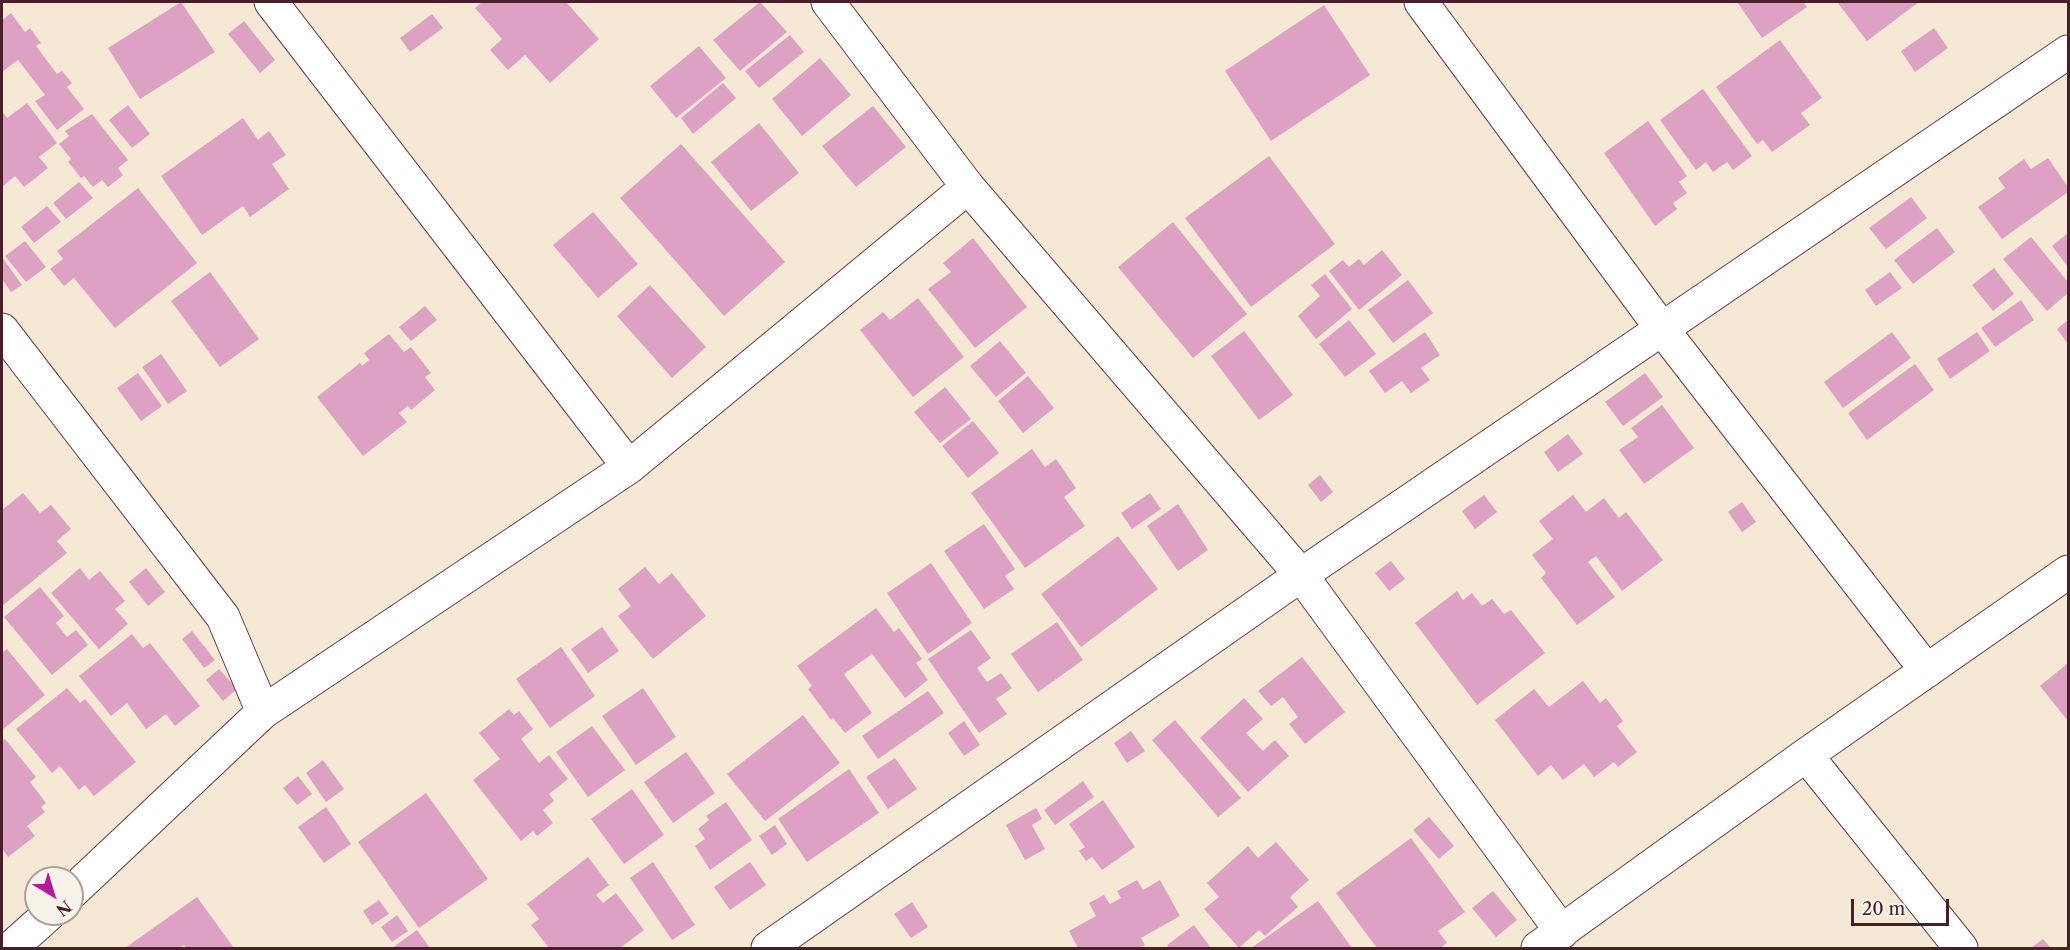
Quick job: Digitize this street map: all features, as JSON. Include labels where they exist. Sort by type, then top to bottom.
[{"type":"street","points":[[270,2],[629,467]]},
{"type":"street","points":[[828,2],[968,187],[1301,575],[1550,940],[1806,755],[2068,572]]},
{"type":"street","points":[[1420,2],[1662,329],[1927,671]]},
{"type":"street","points":[[768,948],[1301,575],[2068,52]]},
{"type":"street","points":[[84,881],[263,712],[629,467],[968,187]]},
{"type":"street","points":[[2,330],[223,616],[263,712]]},
{"type":"street","points":[[1806,755],[1961,948]]},
{"type":"street","points":[[13,940],[32,926]]},
{"type":"building","points":[[181,2],[215,52],[140,99],[108,48]]},
{"type":"building","points":[[482,2],[566,2],[599,39],[550,83],[525,55],[508,70],[490,50],[502,39],[475,8]]},
{"type":"building","points":[[760,2],[787,32],[740,71],[713,40]]},
{"type":"building","points":[[1737,2],[1803,2],[1807,7],[1762,38]]},
{"type":"building","points":[[1837,2],[1919,2],[1867,41]]},
{"type":"building","points":[[1324,5],[1370,75],[1271,141],[1225,71]]},
{"type":"building","points":[[11,13],[25,32],[30,28],[41,43],[36,46],[57,74],[62,71],[72,83],[67,87],[84,109],[57,130],[35,101],[45,95],[18,60],[2,72],[2,20]]},
{"type":"building","points":[[432,14],[443,28],[410,52],[400,38]]},
{"type":"building","points":[[244,21],[275,60],[260,73],[228,34]]},
{"type":"building","points":[[1934,28],[1948,48],[1915,72],[1901,51]]},
{"type":"building","points":[[790,35],[804,52],[759,88],[745,71]]},
{"type":"building","points":[[1780,40],[1822,98],[1801,113],[1810,125],[1772,152],[1763,140],[1757,144],[1716,87]]},
{"type":"building","points":[[699,46],[726,78],[676,118],[650,86]]},
{"type":"building","points":[[820,58],[851,95],[802,136],[772,99]]},
{"type":"building","points":[[723,83],[736,98],[693,134],[681,118]]},
{"type":"building","points":[[1703,89],[1752,156],[1733,170],[1727,162],[1713,172],[1706,162],[1696,170],[1660,120]]},
{"type":"building","points":[[27,103],[57,143],[39,157],[48,168],[24,187],[15,176],[2,187],[2,111],[7,118]]},
{"type":"building","points":[[128,105],[150,134],[132,148],[109,120]]},
{"type":"building","points":[[873,106],[906,147],[856,187],[822,146]]},
{"type":"building","points":[[92,114],[128,160],[118,168],[123,175],[108,187],[102,180],[93,187],[84,176],[81,178],[68,162],[71,159],[59,144],[69,136],[65,131]]},
{"type":"building","points":[[243,118],[258,140],[269,131],[286,155],[272,164],[289,189],[250,217],[243,206],[202,235],[161,176]]},
{"type":"building","points":[[1648,121],[1687,176],[1679,182],[1687,193],[1673,203],[1677,209],[1655,226],[1604,153]]},
{"type":"building","points":[[759,123],[799,173],[751,211],[711,162]]},
{"type":"building","points":[[681,144],[785,262],[724,316],[620,198]]},
{"type":"building","points":[[1269,156],[1335,244],[1251,307],[1185,218]]},
{"type":"building","points":[[2048,158],[2068,187],[2068,192],[2002,239],[1978,207],[2005,188],[1998,178],[2024,159],[2031,169]]},
{"type":"building","points":[[79,182],[93,198],[66,219],[53,203]]},
{"type":"building","points":[[138,188],[197,263],[115,328],[74,278],[64,286],[50,269],[63,259],[57,251]]},
{"type":"building","points":[[1911,197],[1927,218],[1886,249],[1869,228]]},
{"type":"building","points":[[47,206],[61,222],[34,243],[21,227]]},
{"type":"building","points":[[593,212],[638,264],[598,298],[553,245]]},
{"type":"building","points":[[1173,222],[1247,314],[1193,358],[1118,267]]},
{"type":"building","points":[[1937,228],[1955,252],[1913,284],[1894,260]]},
{"type":"building","points":[[2068,233],[2068,267],[2052,246]]},
{"type":"building","points":[[2031,237],[2068,282],[2068,293],[2047,311],[2003,259]]},
{"type":"building","points":[[973,238],[1027,307],[975,348],[928,289],[951,272],[943,263]]},
{"type":"building","points":[[25,241],[46,267],[26,282],[5,256]]},
{"type":"building","points":[[1382,250],[1402,275],[1359,310],[1329,271],[1343,260],[1349,267],[1359,259],[1364,265]]},
{"type":"building","points":[[2,257],[22,285],[11,292],[2,279]]},
{"type":"building","points":[[1994,268],[2014,294],[1993,311],[1972,285]]},
{"type":"building","points":[[210,272],[259,339],[220,367],[171,301]]},
{"type":"building","points":[[1890,272],[1902,288],[1876,306],[1865,290]]},
{"type":"building","points":[[1325,274],[1352,309],[1316,339],[1298,316],[1320,296],[1311,285]]},
{"type":"building","points":[[1408,280],[1433,313],[1393,343],[1368,310]]},
{"type":"building","points":[[650,285],[706,347],[672,378],[617,316]]},
{"type":"building","points":[[918,298],[964,357],[913,397],[860,330],[883,312],[890,320]]},
{"type":"building","points":[[2021,300],[2034,320],[1995,347],[1981,328]]},
{"type":"building","points":[[425,306],[437,320],[411,341],[399,327]]},
{"type":"building","points":[[1349,320],[1376,354],[1345,377],[1319,344]]},
{"type":"building","points":[[2068,320],[2068,344],[2057,329]]},
{"type":"building","points":[[1244,331],[1293,395],[1259,420],[1211,356]]},
{"type":"building","points":[[1425,332],[1440,355],[1421,368],[1430,380],[1411,393],[1402,381],[1385,393],[1369,371]]},
{"type":"building","points":[[1892,332],[1911,358],[1843,408],[1824,382]]},
{"type":"building","points":[[1977,332],[1990,351],[1950,379],[1937,359]]},
{"type":"building","points":[[389,334],[404,352],[411,347],[431,373],[425,377],[435,390],[411,410],[408,406],[399,413],[407,422],[363,456],[317,397],[360,363],[362,366],[369,360],[364,353]]},
{"type":"building","points":[[1000,341],[1026,373],[996,397],[970,366]]},
{"type":"building","points":[[161,354],[187,391],[168,404],[142,367]]},
{"type":"building","points":[[1915,364],[1934,390],[1867,440],[1848,413]]},
{"type":"building","points":[[138,373],[162,406],[141,421],[117,388]]},
{"type":"building","points":[[1645,373],[1663,397],[1623,426],[1605,402]]},
{"type":"building","points":[[1028,376],[1054,408],[1023,433],[998,401]]},
{"type":"building","points":[[945,387],[971,419],[940,443],[914,412]]},
{"type":"building","points":[[1662,405],[1694,448],[1644,484],[1619,450],[1638,437],[1631,428]]},
{"type":"building","points":[[973,421],[999,453],[968,478],[942,446]]},
{"type":"building","points":[[1568,434],[1583,454],[1558,472],[1544,452]]},
{"type":"building","points":[[1032,449],[1045,467],[1056,459],[1076,488],[1064,497],[1085,526],[1025,568],[971,493]]},
{"type":"building","points":[[1320,475],[1333,492],[1321,502],[1308,485]]},
{"type":"building","points":[[23,493],[40,513],[51,505],[71,529],[57,541],[67,553],[2,606],[2,510]]},
{"type":"building","points":[[1150,493],[1161,509],[1132,529],[1121,513]]},
{"type":"building","points":[[1484,495],[1497,512],[1475,529],[1462,511]]},
{"type":"building","points":[[1573,495],[1586,512],[1604,498],[1619,518],[1626,512],[1663,560],[1622,591],[1596,556],[1588,562],[1615,597],[1577,625],[1541,578],[1546,573],[1532,555],[1553,539],[1539,521]]},
{"type":"building","points":[[1742,502],[1756,522],[1742,532],[1728,512]]},
{"type":"building","points":[[1178,504],[1208,550],[1178,571],[1147,526]]},
{"type":"building","points":[[984,524],[1015,569],[1005,576],[1014,589],[984,609],[944,551]]},
{"type":"building","points":[[1118,536],[1158,589],[1081,647],[1041,594]]},
{"type":"building","points":[[1391,561],[1405,579],[1389,591],[1375,573]]},
{"type":"building","points":[[931,563],[972,623],[928,654],[887,593]]},
{"type":"building","points":[[645,567],[659,584],[672,573],[706,616],[653,659],[618,616],[631,606],[618,589]]},
{"type":"building","points":[[80,568],[89,580],[100,571],[125,601],[115,609],[128,624],[99,649],[51,593]]},
{"type":"building","points":[[146,568],[165,592],[148,606],[129,582]]},
{"type":"building","points":[[40,587],[64,616],[56,623],[67,637],[76,630],[88,645],[52,675],[4,617]]},
{"type":"building","points":[[1457,591],[1463,600],[1472,593],[1482,606],[1492,599],[1504,614],[1511,610],[1545,653],[1477,705],[1415,623]]},
{"type":"building","points":[[876,608],[894,632],[899,628],[922,659],[916,663],[928,680],[905,698],[872,654],[844,674],[872,713],[845,733],[833,718],[831,720],[808,689],[812,686],[797,666]]},
{"type":"building","points":[[1057,622],[1083,660],[1038,692],[1011,654]]},
{"type":"building","points":[[602,627],[619,651],[588,673],[571,649]]},
{"type":"building","points":[[971,630],[991,658],[977,668],[987,682],[1001,673],[1012,688],[996,699],[1007,714],[979,733],[928,659]]},
{"type":"building","points":[[192,631],[215,660],[204,668],[182,639]]},
{"type":"building","points":[[132,634],[143,648],[150,643],[200,706],[175,726],[166,714],[146,729],[127,703],[111,716],[79,676]]},
{"type":"building","points":[[561,647],[595,696],[550,728],[516,679]]},
{"type":"building","points":[[7,649],[45,695],[2,730],[2,653]]},
{"type":"building","points":[[1302,657],[1345,712],[1305,744],[1289,724],[1298,717],[1283,697],[1271,706],[1258,691]]},
{"type":"building","points":[[2068,663],[2068,721],[2040,686]]},
{"type":"building","points":[[219,669],[237,689],[223,701],[206,680]]},
{"type":"building","points":[[1583,681],[1600,703],[1606,698],[1623,721],[1617,726],[1637,752],[1618,767],[1614,762],[1594,777],[1584,764],[1563,780],[1551,765],[1538,776],[1495,720],[1534,689],[1549,707]]},
{"type":"building","points":[[67,688],[80,703],[85,699],[136,762],[94,796],[85,785],[79,790],[60,766],[52,773],[16,729]]},
{"type":"building","points":[[643,688],[676,737],[636,765],[602,716]]},
{"type":"building","points":[[928,691],[944,713],[878,759],[862,736]]},
{"type":"building","points":[[1244,698],[1263,719],[1246,733],[1263,751],[1275,740],[1289,756],[1248,792],[1200,738]]},
{"type":"building","points":[[509,709],[514,715],[519,711],[533,729],[521,739],[539,763],[549,755],[568,779],[549,794],[554,801],[543,810],[553,823],[537,836],[533,831],[521,841],[473,780],[500,759],[479,733]]},
{"type":"building","points":[[803,715],[840,763],[765,821],[727,774]]},
{"type":"building","points":[[1175,720],[1241,798],[1218,817],[1152,740]]},
{"type":"building","points":[[964,721],[980,745],[964,756],[948,733]]},
{"type":"building","points":[[592,726],[625,770],[588,797],[556,752]]},
{"type":"building","points":[[1131,731],[1145,751],[1127,763],[1114,743]]},
{"type":"building","points":[[5,739],[36,777],[30,782],[46,803],[41,807],[45,812],[27,826],[35,836],[8,857],[2,848],[2,741]]},
{"type":"building","points":[[686,752],[715,793],[673,823],[644,782]]},
{"type":"building","points":[[895,758],[917,789],[888,809],[866,777]]},
{"type":"building","points":[[323,760],[344,789],[326,802],[306,773]]},
{"type":"building","points":[[849,769],[879,813],[807,862],[778,819]]},
{"type":"building","points":[[298,776],[312,794],[297,805],[283,788]]},
{"type":"building","points":[[1083,781],[1094,797],[1055,825],[1044,810]]},
{"type":"building","points":[[632,789],[664,835],[624,864],[591,819]]},
{"type":"building","points":[[426,793],[488,879],[419,928],[358,842]]},
{"type":"building","points":[[1103,800],[1135,847],[1102,870],[1092,857],[1086,861],[1079,851],[1085,847],[1069,824]]},
{"type":"building","points":[[726,802],[752,840],[710,870],[695,846],[705,839],[698,829],[709,820],[706,816]]},
{"type":"building","points":[[326,807],[351,844],[324,863],[298,827]]},
{"type":"building","points":[[1036,808],[1042,819],[1032,825],[1045,849],[1025,860],[1006,825]]},
{"type":"building","points":[[1429,817],[1454,846],[1439,859],[1413,830]]},
{"type":"building","points":[[775,825],[787,844],[772,855],[759,836]]},
{"type":"building","points":[[1411,838],[1465,912],[1438,931],[1447,943],[1440,948],[1377,948],[1336,893]]},
{"type":"building","points":[[1276,842],[1309,880],[1290,897],[1298,907],[1265,936],[1259,930],[1239,948],[1204,909],[1219,897],[1207,883],[1248,846],[1258,858]]},
{"type":"building","points":[[588,857],[609,885],[596,895],[603,903],[616,893],[644,930],[620,948],[549,948],[531,925],[539,919],[527,904]]},
{"type":"building","points":[[653,862],[695,925],[672,940],[630,878]]},
{"type":"building","points":[[750,862],[766,885],[730,910],[714,887]]},
{"type":"building","points":[[1137,880],[1143,890],[1160,880],[1180,916],[1141,938],[1145,945],[1138,948],[1078,948],[1069,931],[1096,916],[1089,903],[1104,895],[1110,904],[1121,898],[1117,891]]},
{"type":"building","points":[[1493,891],[1517,920],[1496,937],[1472,908]]},
{"type":"building","points":[[197,897],[234,948],[187,948],[184,945],[179,948],[125,948]]},
{"type":"building","points":[[379,900],[389,914],[372,925],[363,911]]},
{"type":"building","points":[[1318,901],[1352,948],[1251,948]]},
{"type":"building","points":[[912,902],[928,927],[911,938],[894,914]]},
{"type":"building","points":[[397,915],[408,931],[392,942],[381,927]]},
{"type":"building","points":[[1194,925],[1211,948],[1169,948],[1167,945]]},
{"type":"building","points":[[417,930],[430,948],[392,948]]},
{"type":"building","points":[[2043,939],[2051,948],[2031,948]]}]
